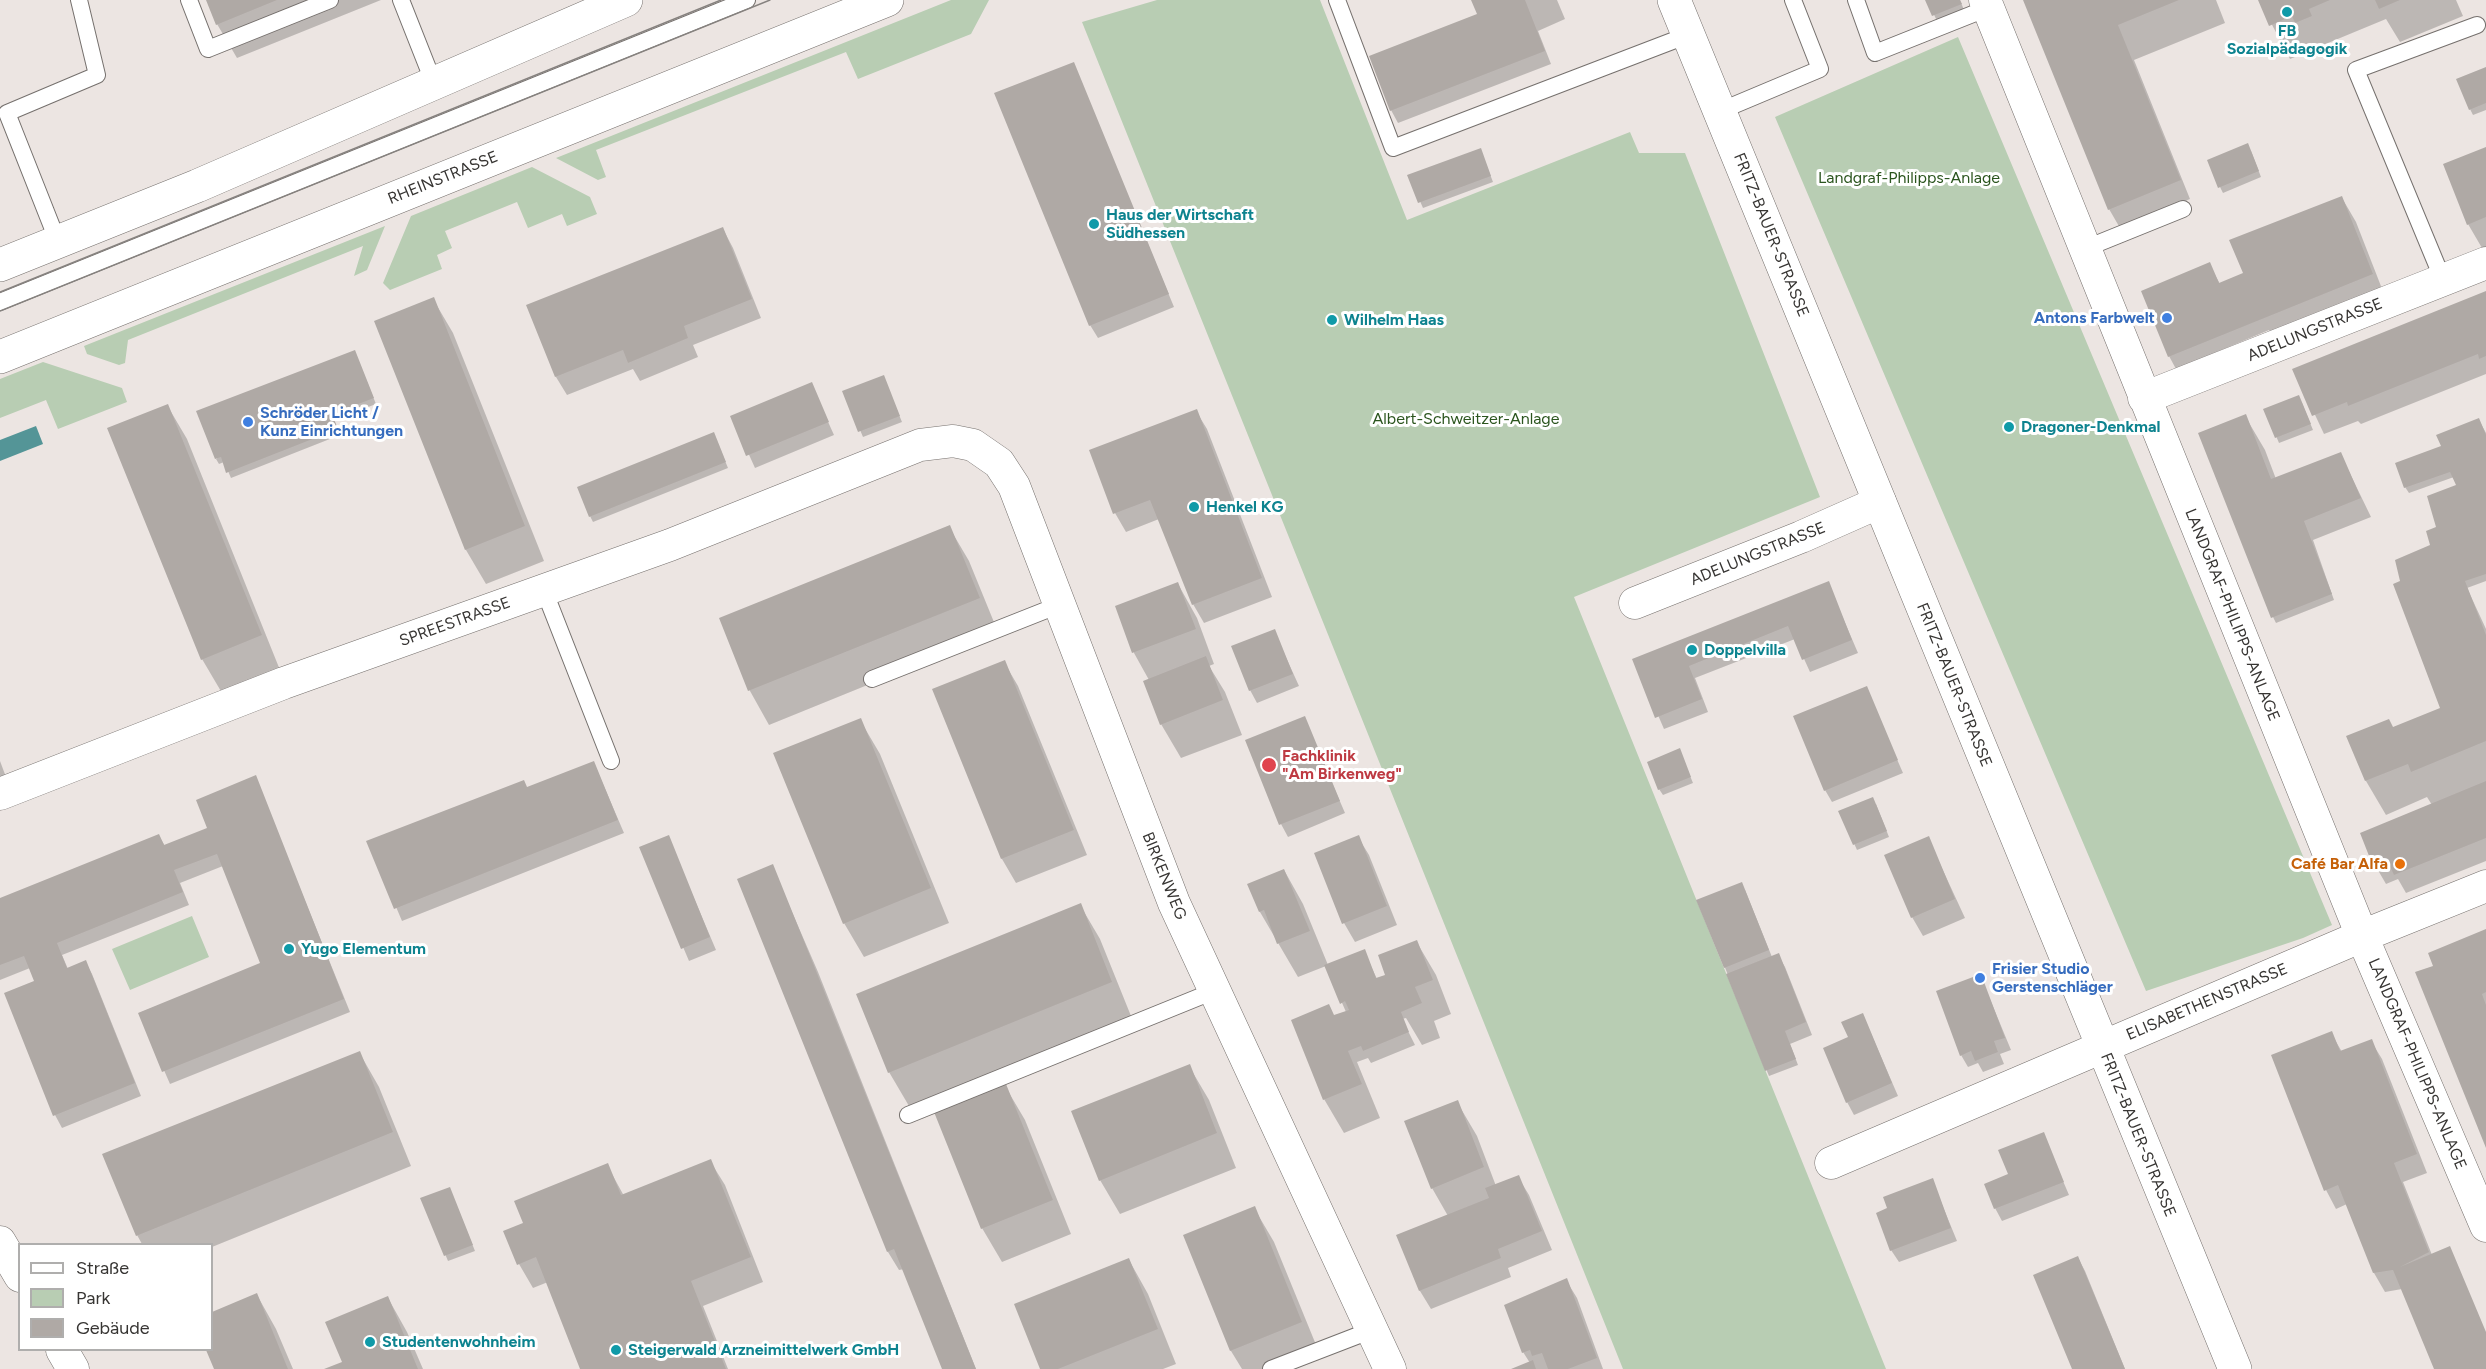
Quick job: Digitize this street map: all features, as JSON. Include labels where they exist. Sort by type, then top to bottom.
[{"type":"main road","points":[[0,265],[197,186],[433,81],[626,0]]},
{"type":"main road","name":"RHEINSTRASSE","points":[[0,357],[887,0]]},
{"type":"main road","name":"FRITZ-BAUER-STRASSE","points":[[1674,0],[2235,1369]]},
{"type":"street","name":"LANDGRAF-PHILIPPS-ANLAGE","points":[[1987,4],[2362,936],[2486,1226]]},
{"type":"street","name":"ADELUNGSTRASSE","points":[[2144,399],[2486,263]]},
{"type":"street","name":"BIRKENWEG","points":[[910,449],[932,443],[960,442],[986,452],[999,463],[1014,486],[1174,903],[1390,1369]]},
{"type":"street","name":"SPREESTRASSE","points":[[0,794],[284,683],[670,544],[910,449]]},
{"type":"street","name":"ADELUNGSTRASSE","points":[[1635,603],[1802,537],[1880,502]]},
{"type":"street","name":"ELISABETHENSTRASSE","points":[[1831,1163],[2362,936],[2486,886]]},
{"type":"street","points":[[0,1242],[18,1273]]},
{"type":"street","points":[[63,1351],[73,1369]]},
{"type":"lane","points":[[58,242],[7,113],[97,75],[79,0]]},
{"type":"lane","points":[[189,0],[208,49],[330,0]]},
{"type":"lane","points":[[401,0],[433,81]]},
{"type":"lane","points":[[0,302],[747,0]]},
{"type":"lane","points":[[1337,0],[1393,148],[1688,35]]},
{"type":"lane","points":[[1720,111],[1820,69],[1793,0]]},
{"type":"lane","points":[[1856,0],[1875,52],[1987,4]]},
{"type":"lane","points":[[2443,280],[2356,70],[2477,25]]},
{"type":"lane","points":[[2084,249],[2183,209]]},
{"type":"lane","points":[[544,590],[611,761]]},
{"type":"lane","points":[[872,679],[1059,605]]},
{"type":"lane","points":[[908,1115],[1214,991]]},
{"type":"lane","points":[[1271,1369],[1372,1330]]},
{"type":"green space","points":[[951,0],[989,0],[971,34],[858,79],[846,52],[596,150],[606,177],[598,180],[556,158]]},
{"type":"green space","name":"Albert-Schweitzer-Anlage","points":[[1157,0],[1320,0],[1407,220],[1630,132],[1639,153],[1685,153],[1820,497],[1574,597],[1886,1369],[1623,1369],[1082,22]]},
{"type":"green space","name":"Landgraf-Philipps-Anlage","points":[[1958,37],[2332,925],[2303,938],[2146,991],[1775,117]]},
{"type":"green space","points":[[532,167],[590,197],[597,214],[567,226],[562,214],[528,228],[517,202],[445,231],[452,248],[437,255],[442,269],[390,290],[383,283],[411,216]]},
{"type":"green space","points":[[385,226],[367,270],[354,276],[363,246],[128,340],[125,363],[119,365],[87,354],[84,346]]},
{"type":"green space","points":[[43,362],[122,388],[127,402],[58,429],[46,400],[0,418],[0,379]]},
{"type":"green space","points":[[192,916],[209,957],[130,990],[112,949]]},
{"type":"water","points":[[36,426],[43,444],[0,461],[0,440]]},
{"type":"building","points":[[206,0],[277,0],[216,25]]},
{"type":"building","points":[[1471,0],[1525,0],[1545,51],[1390,111],[1369,56],[1477,14]]},
{"type":"building","points":[[1925,0],[1960,0],[1962,4],[1932,16]]},
{"type":"building","points":[[2023,0],[2179,0],[2118,25],[2181,180],[2108,210]]},
{"type":"building","name":"FB Sozialpädagogik","points":[[2258,0],[2330,0],[2309,9],[2312,16],[2295,23],[2292,16],[2269,26]]},
{"type":"building","name":"FB Sozialpädagogik","points":[[2375,0],[2400,0],[2379,9]]},
{"type":"building","name":"Haus der Wirtschaft Südhessen","points":[[1074,62],[1169,294],[1089,326],[994,93]]},
{"type":"building","points":[[2486,67],[2486,103],[2469,110],[2456,79]]},
{"type":"building","points":[[2248,143],[2259,171],[2218,188],[2207,160]]},
{"type":"building","points":[[2486,147],[2486,217],[2467,225],[2443,164]]},
{"type":"building","points":[[1481,148],[1491,176],[1418,203],[1407,175]]},
{"type":"building","points":[[2342,196],[2373,274],[2168,357],[2141,291],[2210,262],[2219,283],[2243,273],[2229,240]]},
{"type":"building","points":[[723,227],[752,299],[684,326],[688,338],[628,363],[623,350],[555,377],[526,305]]},
{"type":"building","points":[[2486,291],[2486,356],[2479,359],[2478,354],[2348,406],[2347,402],[2312,416],[2292,369]]},
{"type":"building","points":[[434,297],[525,526],[465,550],[374,321]]},
{"type":"building","points":[[355,350],[374,398],[332,414],[338,429],[226,473],[221,457],[215,459],[196,411]]},
{"type":"building","points":[[884,375],[900,416],[858,432],[842,391]]},
{"type":"building","points":[[812,382],[829,422],[746,456],[730,416]]},
{"type":"building","points":[[2299,395],[2311,424],[2275,438],[2263,409]]},
{"type":"building","points":[[168,404],[262,635],[201,660],[107,428]]},
{"type":"building","name":"Henkel KG","points":[[1197,409],[1262,578],[1192,605],[1150,500],[1113,514],[1089,450]]},
{"type":"building","points":[[2246,414],[2271,479],[2341,452],[2361,498],[2304,521],[2332,594],[2271,618],[2198,433]]},
{"type":"building","points":[[2479,418],[2486,435],[2486,574],[2465,581],[2486,635],[2486,741],[2411,772],[2408,764],[2365,781],[2346,736],[2389,719],[2393,727],[2440,708],[2393,584],[2400,581],[2395,560],[2430,545],[2426,531],[2436,527],[2427,496],[2456,485],[2450,472],[2404,488],[2395,463],[2441,446],[2436,435]]},
{"type":"building","points":[[714,432],[726,462],[589,517],[577,487]]},
{"type":"building","points":[[950,525],[980,598],[748,691],[719,618]]},
{"type":"building","name":"Doppelvilla","points":[[1829,581],[1852,640],[1802,660],[1788,626],[1689,666],[1702,699],[1655,718],[1632,659]]},
{"type":"building","points":[[1178,582],[1196,629],[1132,653],[1115,606]]},
{"type":"building","points":[[1275,629],[1293,674],[1249,691],[1231,646]]},
{"type":"building","points":[[1206,656],[1223,700],[1160,725],[1143,681]]},
{"type":"building","points":[[1005,660],[1074,830],[1001,859],[932,689]]},
{"type":"building","points":[[1867,686],[1898,760],[1824,791],[1793,716]]},
{"type":"building","points":[[1305,716],[1340,801],[1279,825],[1245,740]]},
{"type":"building","points":[[861,718],[931,888],[843,924],[773,753]]},
{"type":"building","points":[[1680,748],[1691,777],[1658,790],[1647,762]]},
{"type":"building","points":[[594,761],[618,820],[394,909],[366,841],[524,780],[527,787]]},
{"type":"building","name":"Yugo Elementum","points":[[256,775],[344,999],[162,1072],[138,1013],[260,963],[217,854],[174,870],[183,892],[57,943],[67,968],[86,960],[135,1083],[53,1116],[4,993],[34,981],[24,956],[0,965],[0,898],[159,834],[164,845],[207,828],[196,800]]},
{"type":"building","points":[[2486,781],[2486,838],[2394,875],[2387,860],[2373,866],[2360,833]]},
{"type":"building","points":[[1873,797],[1887,831],[1853,845],[1838,811]]},
{"type":"building","points":[[669,835],[710,937],[681,949],[639,847]]},
{"type":"building","points":[[1359,835],[1387,906],[1342,924],[1314,853]]},
{"type":"building","points":[[1929,836],[1955,899],[1911,918],[1884,855]]},
{"type":"building","points":[[773,864],[976,1369],[942,1369],[894,1249],[887,1252],[737,879]]},
{"type":"building","points":[[1284,869],[1310,931],[1277,944],[1264,910],[1259,912],[1247,884]]},
{"type":"building","points":[[1742,882],[1769,950],[1724,968],[1696,900]]},
{"type":"building","points":[[1081,903],[1112,982],[888,1073],[856,994]]},
{"type":"building","points":[[2486,929],[2486,992],[2482,994],[2486,1005],[2486,1148],[2415,972],[2433,966],[2428,953]]},
{"type":"building","points":[[1417,940],[1433,980],[1415,987],[1422,1003],[1401,1012],[1409,1032],[1363,1051],[1361,1046],[1348,1051],[1362,1084],[1323,1100],[1291,1020],[1329,1004],[1334,1015],[1349,1010],[1345,1001],[1340,1004],[1324,965],[1365,949],[1376,978],[1385,975],[1378,955]]},
{"type":"building","points":[[1779,953],[1806,1022],[1785,1031],[1796,1059],[1765,1071],[1726,974]]},
{"type":"building","points":[[1981,974],[2005,1038],[1994,1041],[1998,1052],[1975,1061],[1971,1051],[1960,1056],[1936,991]]},
{"type":"building","points":[[1863,1013],[1892,1083],[1846,1103],[1823,1048],[1848,1037],[1841,1022]]},
{"type":"building","points":[[2332,1031],[2340,1051],[2372,1039],[2417,1154],[2394,1163],[2429,1252],[2400,1267],[2450,1246],[2486,1332],[2486,1369],[2434,1369],[2393,1270],[2373,1273],[2338,1185],[2324,1191],[2271,1055]]},
{"type":"building","points":[[360,1051],[393,1132],[136,1236],[102,1154]]},
{"type":"building","points":[[1190,1064],[1217,1133],[1099,1181],[1071,1111]]},
{"type":"building","points":[[1006,1084],[1053,1200],[981,1229],[934,1112]]},
{"type":"building","points":[[1458,1100],[1484,1167],[1431,1189],[1404,1121]]},
{"type":"building","points":[[2044,1132],[2064,1182],[1994,1209],[1984,1184],[2008,1174],[1998,1150]]},
{"type":"building","points":[[711,1159],[751,1257],[691,1281],[726,1369],[580,1369],[536,1257],[517,1265],[503,1231],[523,1223],[514,1201],[608,1163],[621,1195]]},
{"type":"building","points":[[1519,1175],[1542,1231],[1498,1249],[1501,1258],[1419,1291],[1396,1235],[1489,1198],[1485,1188]]},
{"type":"building","points":[[1933,1178],[1951,1228],[1890,1251],[1876,1213],[1887,1208],[1883,1197]]},
{"type":"building","points":[[450,1187],[473,1245],[444,1256],[420,1198]]},
{"type":"building","points":[[1255,1206],[1302,1322],[1230,1351],[1183,1235]]},
{"type":"building","points":[[2078,1256],[2125,1369],[2072,1369],[2033,1275]]},
{"type":"building","points":[[1129,1258],[1158,1329],[1058,1369],[1040,1369],[1014,1304]]},
{"type":"building","points":[[1567,1278],[1597,1358],[1568,1369],[1548,1369],[1542,1353],[1532,1356],[1530,1350],[1522,1353],[1504,1305]]},
{"type":"building","points":[[257,1293],[288,1369],[214,1369],[206,1351],[213,1351],[213,1312]]},
{"type":"building","name":"Studentenwohnheim","points":[[388,1296],[418,1369],[324,1369],[342,1362],[325,1322]]},
{"type":"building","points":[[1533,1360],[1536,1369],[1511,1369]]},
{"type":"tram line","points":[[0,292],[721,0]]},
{"type":"tram line","points":[[0,311],[770,0]]},
{"type":"place","name":"FB Sozialpädagogik","points":[[2287,12]]},
{"type":"place","name":"Haus der Wirtschaft Südhessen","points":[[1094,224]]},
{"type":"place","name":"Antons Farbwelt","points":[[2167,318]]},
{"type":"place","name":"Wilhelm Haas","points":[[1332,320]]},
{"type":"place","name":"Schröder Licht / Kunz Einrichtungen","points":[[248,422]]},
{"type":"place","name":"Dragoner-Denkmal","points":[[2009,427]]},
{"type":"place","name":"Henkel KG","points":[[1194,507]]},
{"type":"place","name":"Doppelvilla","points":[[1692,650]]},
{"type":"place","name":"Fachklinik \"Am Birkenweg\"","points":[[1269,765]]},
{"type":"place","name":"Café Bar Alfa","points":[[2400,864]]},
{"type":"place","name":"Yugo Elementum","points":[[289,949]]},
{"type":"place","name":"Frisier Studio Gerstenschläger","points":[[1980,978]]},
{"type":"place","name":"Studentenwohnheim","points":[[370,1342]]},
{"type":"place","name":"Steigerwald Arzneimittelwerk GmbH","points":[[616,1350]]}]
